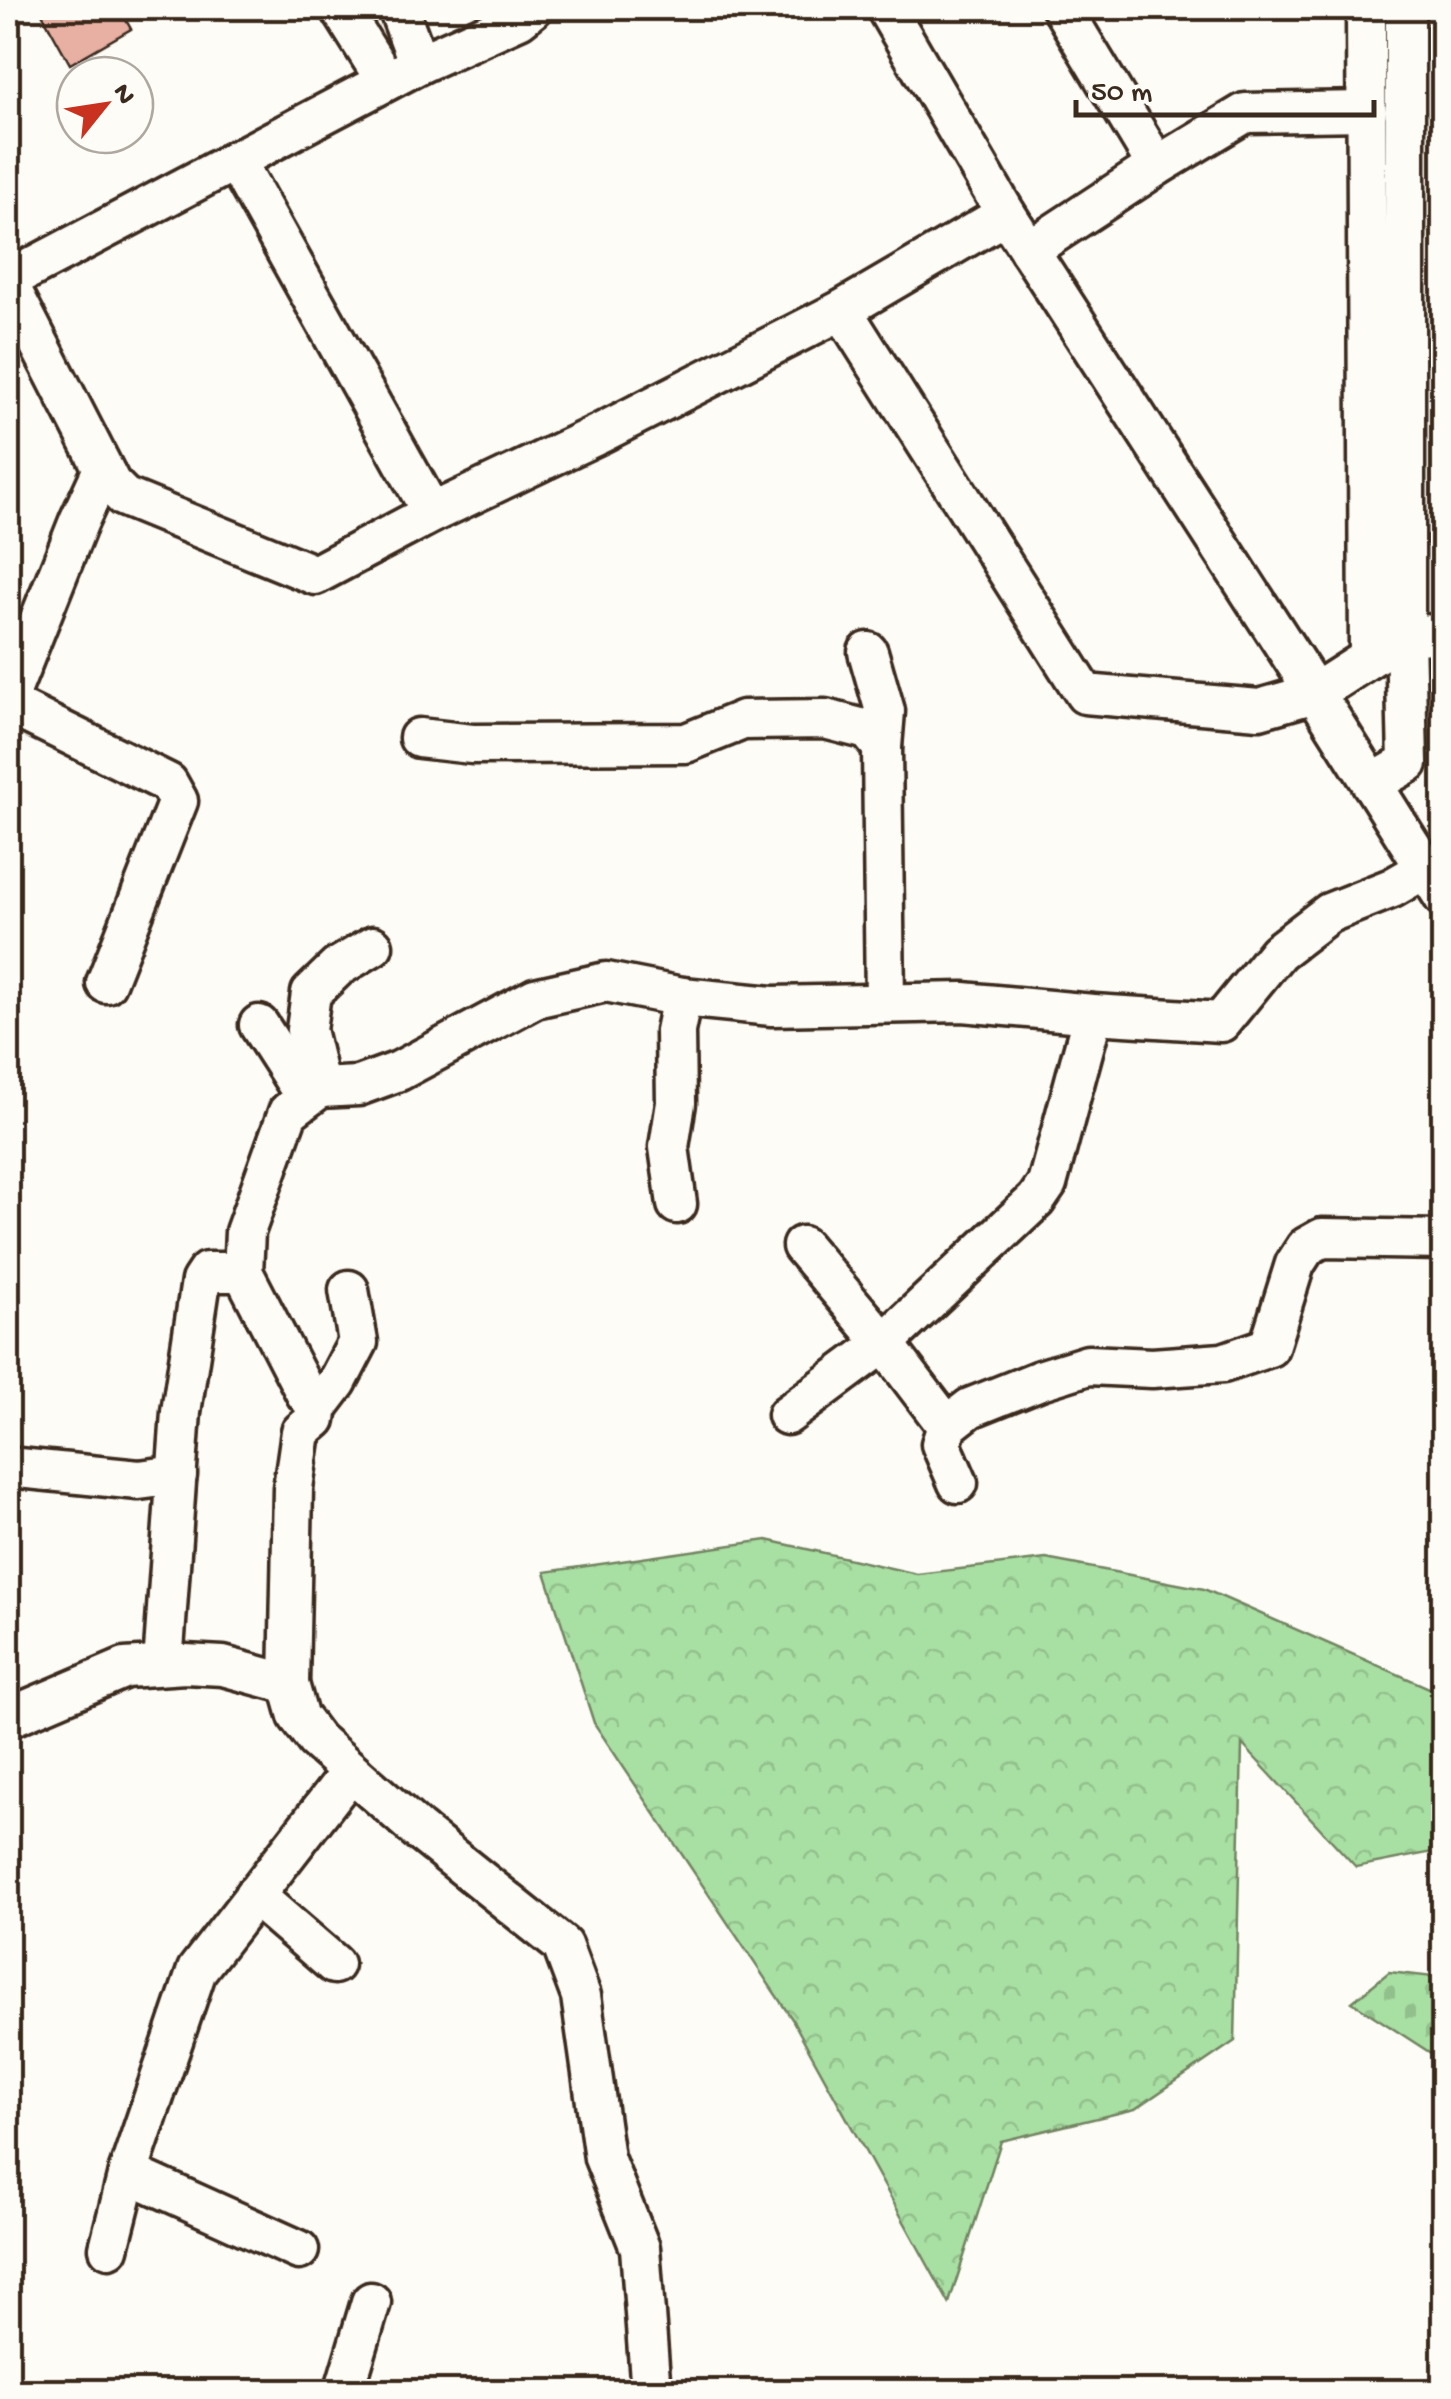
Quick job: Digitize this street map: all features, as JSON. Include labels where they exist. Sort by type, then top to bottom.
[{"type":"street","points":[[340,8],[403,73]]},
{"type":"street","points":[[398,8],[403,73]]},
{"type":"street","points":[[534,8],[519,19],[403,73],[235,160],[8,282],[112,484],[124,497],[315,574],[842,310],[1006,214]]},
{"type":"street","points":[[318,1407],[306,1394],[243,1272],[245,1232],[288,1112],[313,1093],[358,1086],[399,1072],[535,998],[606,982],[682,997],[772,1006],[963,1002],[1221,1022],[1278,952],[1328,913],[1392,888],[1434,884],[1006,214],[886,8]]},
{"type":"street","points":[[1062,8],[1157,166]]},
{"type":"street","points":[[1366,8],[1370,658]]},
{"type":"street","points":[[1372,784],[1408,763],[1404,8]]},
{"type":"street","points":[[1030,250],[1245,113],[1367,111]]},
{"type":"street","points":[[235,160],[432,513]]},
{"type":"street","points":[[842,310],[1085,694],[1258,708],[1315,693],[1405,635],[1444,634]]},
{"type":"street","points":[[104,469],[79,521],[8,701],[168,783],[178,801],[106,984]]},
{"type":"street","points":[[868,652],[885,712],[885,1003]]},
{"type":"street","points":[[418,738],[472,744],[686,744],[742,720],[826,719],[868,730],[882,746]]},
{"type":"street","points":[[313,1093],[306,1030],[311,993],[338,966],[374,946]]},
{"type":"street","points":[[677,1204],[670,1147],[676,1102],[675,1031],[682,997]]},
{"type":"street","points":[[787,1415],[884,1343],[1036,1200],[1047,1184],[1093,1014]]},
{"type":"street","points":[[260,1025],[313,1093]]},
{"type":"street","points":[[958,1482],[941,1444],[947,1426],[970,1408],[1088,1365],[1152,1368],[1224,1364],[1269,1347],[1295,1264],[1306,1247],[1322,1238],[1444,1240]]},
{"type":"street","points":[[802,1246],[884,1343],[947,1426]]},
{"type":"street","points":[[163,1665],[181,1412],[201,1280],[207,1272],[243,1272]]},
{"type":"street","points":[[349,1290],[358,1342],[337,1382],[318,1407],[316,1419],[300,1432],[293,1488],[289,1684],[298,1716],[316,1740],[418,1830],[562,1945],[581,1996],[604,2158],[640,2248],[651,2392]]},
{"type":"street","points":[[8,1466],[140,1480],[177,1475]]},
{"type":"street","points":[[8,1718],[126,1668],[223,1666],[289,1684]]},
{"type":"street","points":[[109,2248],[128,2173],[197,1970],[350,1771]]},
{"type":"street","points":[[254,1895],[334,1964]]},
{"type":"street","points":[[128,2173],[299,2250]]},
{"type":"street","points":[[344,2392],[371,2302]]},
{"type":"green space","points":[[767,1540],[917,1574],[1046,1559],[1204,1589],[1443,1694],[1443,1850],[1356,1867],[1242,1744],[1235,2041],[1135,2109],[1001,2141],[949,2303],[792,2019],[594,1723],[545,1572]]},
{"type":"green space","points":[[1389,1972],[1443,1978],[1443,2061],[1352,2002]]},
{"type":"building","points":[[39,8],[119,8],[131,29],[86,55],[65,55]]}]
